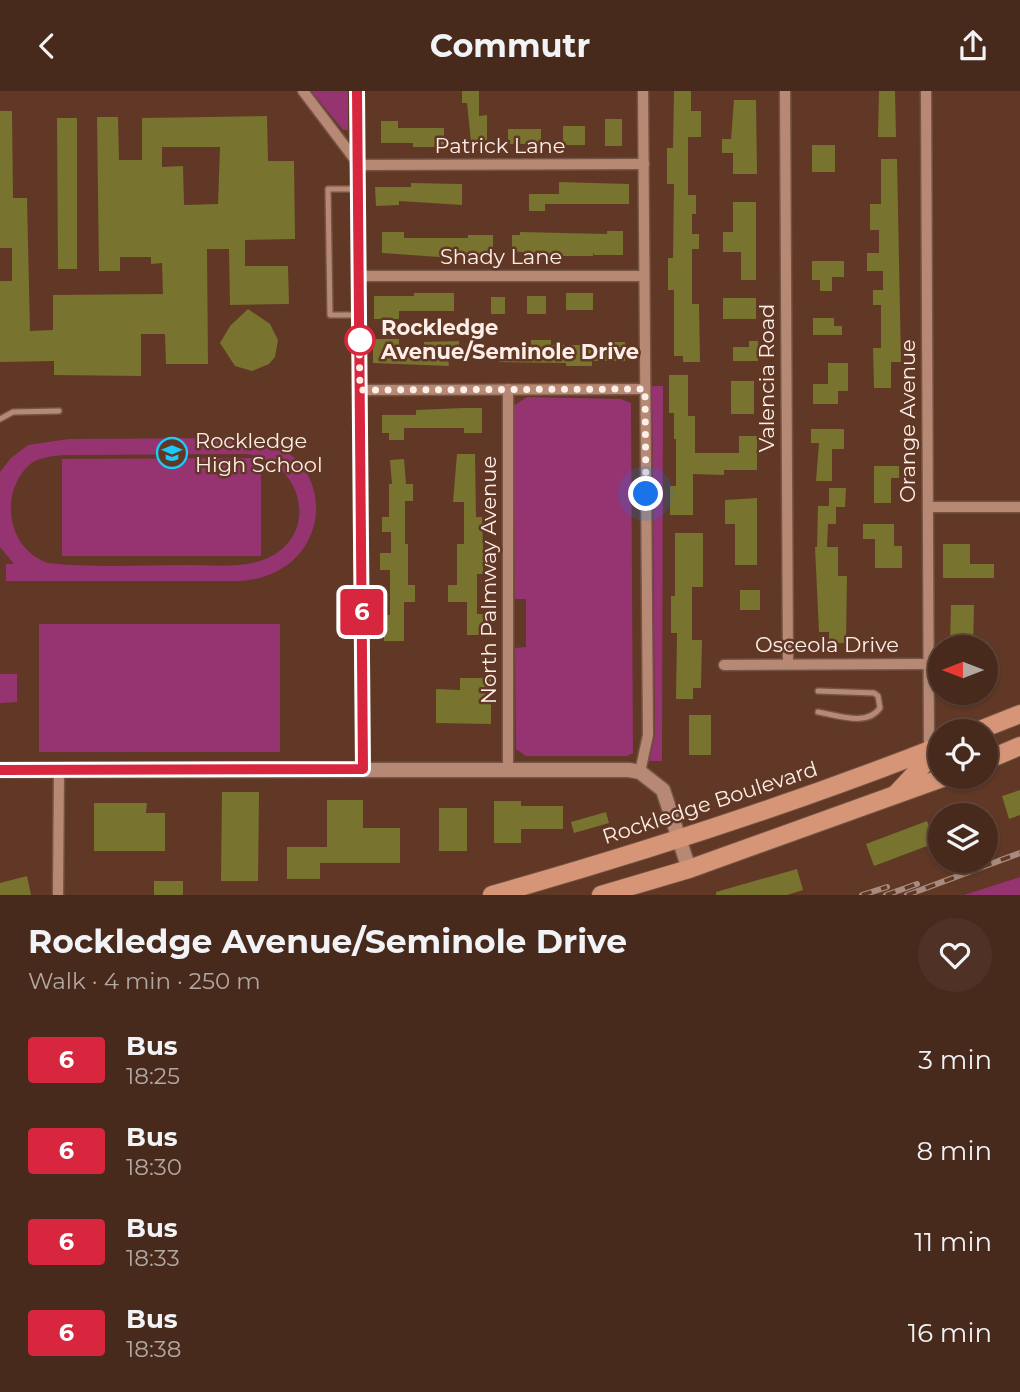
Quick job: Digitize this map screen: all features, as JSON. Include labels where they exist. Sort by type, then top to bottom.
[{"type":"main road","points":[[998,722],[1020,714]]},
{"type":"main road","points":[[998,755],[1020,746]]},
{"type":"main road","name":"Rockledge Boulevard","points":[[492,895],[679,841],[928,750]]},
{"type":"main road","points":[[893,797],[928,757]]},
{"type":"main road","points":[[601,895],[689,869],[893,797],[928,781]]},
{"type":"street","points":[[303,91],[356,163]]},
{"type":"street","points":[[357,91],[363,769]]},
{"type":"street","points":[[634,771],[648,734],[643,91]]},
{"type":"street","name":"Valencia Road","points":[[785,91],[788,664]]},
{"type":"street","name":"Orange Avenue","points":[[926,91],[929,635]]},
{"type":"street","name":"Patrick Lane","points":[[356,163],[644,164]]},
{"type":"street","name":"Shady Lane","points":[[359,276],[644,276]]},
{"type":"street","name":"North Palmway Avenue","points":[[508,771],[509,389]]},
{"type":"street","points":[[360,390],[645,389]]},
{"type":"street","points":[[928,507],[1020,507]]},
{"type":"street","name":"Osceola Drive","points":[[724,665],[928,664]]},
{"type":"street","points":[[58,895],[59,769]]},
{"type":"street","points":[[0,770],[634,771],[663,790],[689,869]]},
{"type":"lane","points":[[357,188],[328,189],[330,315],[359,315]]},
{"type":"lane","points":[[0,418],[13,412],[59,411]]},
{"type":"lane","points":[[818,691],[874,693],[878,696],[880,708],[869,718],[859,719],[818,712]]},
{"type":"shaded area","points":[[311,91],[348,91],[348,130],[343,130]]},
{"type":"shaded area","points":[[652,386],[663,386],[662,761],[649,761],[655,735]]},
{"type":"shaded area","points":[[527,397],[621,399],[631,403],[633,753],[627,756],[526,756],[516,749],[515,648],[526,647],[526,599],[515,599],[513,406]]},
{"type":"shaded area","points":[[249,438],[280,447],[301,465],[313,487],[316,512],[310,537],[295,558],[271,574],[239,581],[6,581],[6,564],[14,564],[0,547],[0,472],[11,458],[28,445],[69,439]],"holes":[[[246,454],[267,460],[282,471],[293,486],[299,503],[298,521],[292,537],[279,551],[260,561],[243,565],[99,566],[48,563],[33,555],[22,544],[11,515],[11,500],[22,473],[33,462],[42,458],[65,455]]]},
{"type":"shaded area","points":[[261,458],[261,556],[62,556],[62,459]]},
{"type":"shaded area","points":[[39,624],[280,624],[280,752],[39,752]]},
{"type":"shaded area","points":[[0,674],[17,674],[17,702],[0,703]]},
{"type":"shaded area","points":[[1020,877],[1020,895],[964,895],[1014,879]]},
{"type":"building","points":[[462,91],[479,91],[479,116],[487,115],[487,140],[471,142],[467,103],[462,103]]},
{"type":"building","points":[[674,91],[691,91],[691,111],[701,111],[701,137],[688,137],[688,195],[696,195],[692,234],[699,234],[699,249],[692,249],[692,304],[699,304],[700,362],[683,362],[683,356],[674,356],[674,290],[668,290],[668,258],[673,258],[674,184],[667,184],[667,148],[673,148]]},
{"type":"building","points":[[879,91],[895,91],[896,137],[878,137]]},
{"type":"building","points":[[734,100],[756,100],[757,174],[733,174],[733,153],[722,153],[722,139],[731,139]]},
{"type":"building","points":[[0,111],[12,111],[13,198],[27,198],[30,331],[53,330],[53,295],[163,294],[162,263],[151,264],[151,257],[120,257],[120,271],[99,271],[97,117],[118,117],[119,160],[142,160],[142,118],[267,116],[268,161],[294,161],[295,239],[245,240],[245,266],[288,266],[289,304],[230,305],[229,249],[207,249],[208,364],[166,364],[165,334],[141,334],[141,376],[54,375],[54,361],[0,362],[0,281],[12,281],[12,248],[0,248]],"holes":[[[162,147],[220,147],[218,204],[184,205],[183,166],[162,167]]]},
{"type":"building","points":[[57,118],[77,118],[77,269],[58,269]]},
{"type":"building","points":[[605,119],[622,119],[622,146],[605,146]]},
{"type":"building","points":[[381,121],[398,121],[398,128],[444,128],[444,147],[381,143]]},
{"type":"building","points":[[563,126],[585,126],[585,145],[563,145]]},
{"type":"building","points":[[508,129],[541,129],[541,144],[508,144]]},
{"type":"building","points":[[812,145],[835,145],[835,172],[812,172]]},
{"type":"building","points":[[881,159],[897,159],[901,362],[891,362],[891,388],[874,388],[873,348],[881,348],[881,305],[873,305],[873,290],[883,290],[883,271],[867,271],[867,253],[879,253],[879,230],[870,230],[870,204],[881,204]]},
{"type":"building","points":[[559,182],[629,184],[629,204],[545,204],[545,211],[529,211],[529,194],[559,194]]},
{"type":"building","points":[[411,183],[462,184],[462,205],[399,201],[399,205],[376,206],[375,187],[411,187]]},
{"type":"building","points":[[733,202],[756,202],[756,280],[741,280],[741,252],[723,252],[723,232],[733,232]]},
{"type":"building","points":[[607,231],[623,231],[623,255],[594,255],[593,252],[593,256],[561,256],[512,251],[512,235],[520,235],[520,232],[607,234]]},
{"type":"building","points":[[382,232],[404,232],[404,238],[468,238],[468,235],[493,235],[493,254],[439,257],[382,253]]},
{"type":"building","points":[[812,261],[844,261],[844,277],[832,277],[832,291],[820,291],[820,280],[812,280]]},
{"type":"building","points":[[414,293],[454,293],[454,311],[399,311],[399,319],[374,319],[374,296],[414,296]]},
{"type":"building","points":[[566,293],[593,293],[593,310],[566,310]]},
{"type":"building","points":[[527,296],[546,296],[546,314],[527,314]]},
{"type":"building","points":[[491,297],[505,297],[505,314],[491,314]]},
{"type":"building","points":[[723,298],[756,298],[756,319],[723,319]]},
{"type":"building","points":[[248,309],[270,324],[278,340],[275,357],[269,364],[252,371],[235,366],[220,343],[230,326]]},
{"type":"building","points":[[813,318],[834,318],[834,326],[842,326],[842,335],[813,335]]},
{"type":"building","points":[[373,339],[399,339],[399,350],[424,350],[424,342],[459,341],[459,359],[448,359],[449,366],[373,363]]},
{"type":"building","points":[[531,340],[551,340],[551,345],[609,345],[609,342],[625,342],[625,361],[592,361],[592,366],[499,362],[499,350],[531,350]]},
{"type":"building","points":[[749,341],[758,341],[758,361],[733,361],[733,347],[749,347]]},
{"type":"building","points":[[828,363],[848,363],[848,391],[838,391],[838,404],[813,404],[813,384],[828,384]]},
{"type":"building","points":[[669,375],[688,375],[688,416],[695,416],[695,453],[739,453],[739,436],[757,436],[757,470],[724,470],[724,475],[693,474],[693,515],[670,515],[670,486],[676,486],[676,439],[674,413],[669,413]]},
{"type":"building","points":[[731,381],[754,381],[754,414],[731,414]]},
{"type":"building","points":[[482,408],[482,433],[464,433],[464,428],[404,428],[404,440],[389,440],[389,433],[382,433],[382,415],[416,415],[416,410]]},
{"type":"building","points":[[811,429],[844,429],[844,449],[832,449],[832,481],[816,481],[819,443],[811,443]]},
{"type":"building","points":[[457,454],[475,454],[476,517],[482,517],[483,544],[483,574],[477,574],[477,614],[483,614],[483,635],[467,635],[467,602],[448,602],[448,585],[457,585],[457,544],[464,544],[464,502],[453,502]]},
{"type":"building","points":[[404,459],[406,484],[413,484],[413,501],[405,501],[405,544],[408,544],[408,585],[415,585],[415,602],[404,602],[404,641],[384,641],[384,615],[390,615],[390,570],[380,570],[380,553],[391,553],[391,532],[382,532],[382,517],[389,517],[389,484],[392,484],[390,460]]},
{"type":"building","points":[[874,466],[899,466],[899,478],[891,478],[891,503],[874,503]]},
{"type":"building","points":[[829,488],[846,488],[845,507],[836,507],[836,524],[828,524],[827,547],[838,547],[838,576],[847,576],[846,643],[829,643],[829,632],[819,632],[815,547],[818,506],[829,506]]},
{"type":"building","points":[[757,498],[757,565],[735,565],[735,524],[725,524],[725,500]]},
{"type":"building","points":[[863,524],[894,524],[894,546],[902,546],[902,568],[875,568],[875,539],[863,539]]},
{"type":"building","points":[[675,533],[703,533],[703,587],[692,587],[692,640],[702,640],[701,688],[693,688],[693,699],[676,699],[677,633],[671,633],[671,596],[675,596]]},
{"type":"building","points":[[943,544],[970,544],[970,564],[994,564],[994,578],[943,578]]},
{"type":"building","points":[[740,590],[760,590],[760,610],[740,610]]},
{"type":"building","points":[[951,605],[974,605],[973,635],[950,635]]},
{"type":"building","points":[[460,678],[491,678],[491,724],[436,723],[436,689],[460,690]]},
{"type":"building","points":[[689,715],[711,715],[711,755],[689,755]]},
{"type":"building","points":[[1020,790],[1020,815],[1009,819],[1002,796]]},
{"type":"building","points":[[222,792],[259,792],[258,881],[221,881]]},
{"type":"building","points":[[327,800],[363,800],[363,828],[400,828],[400,863],[320,863],[320,879],[287,879],[287,847],[327,847]]},
{"type":"building","points":[[494,801],[521,801],[521,806],[563,806],[563,829],[521,829],[521,843],[494,843]]},
{"type":"building","points":[[94,803],[147,803],[146,813],[165,813],[165,851],[94,851]]},
{"type":"building","points":[[439,808],[467,808],[467,851],[439,851]]},
{"type":"building","points":[[606,812],[609,823],[574,833],[571,822]]},
{"type":"building","points":[[927,821],[928,824],[928,846],[874,866],[866,844]]},
{"type":"building","points":[[797,869],[803,890],[787,895],[716,895],[716,892]]},
{"type":"building","points":[[27,876],[31,895],[0,895],[0,883]]},
{"type":"building","points":[[154,881],[183,881],[183,895],[154,895]]},
{"type":"railway","points":[[907,895],[1020,853]]},
{"type":"railway","points":[[886,895],[917,884]]},
{"type":"railway","points":[[862,895],[887,887]]},
{"type":"bus line","name":"6","points":[[0,770],[363,769],[357,91]]},
{"type":"place","name":"Rockledge Avenue/Seminole Drive","points":[[360,340]]},
{"type":"place","name":"Rockledge High School","points":[[172,453]]},
{"type":"route","points":[[360,340],[359,335],[360,390],[645,389],[646,494]]}]
